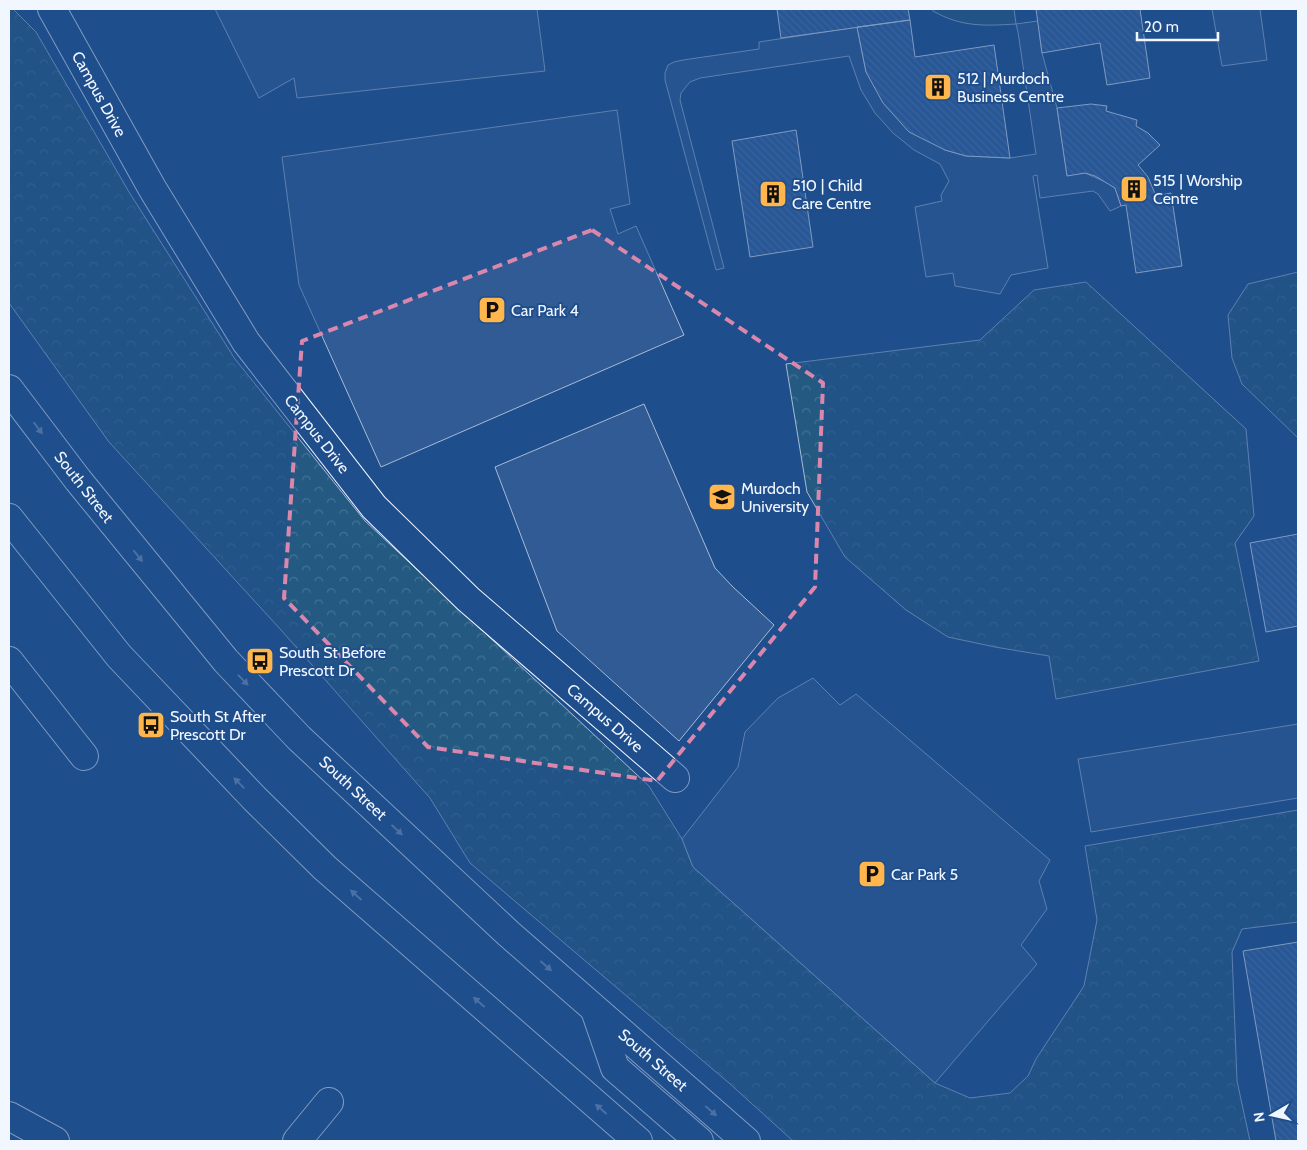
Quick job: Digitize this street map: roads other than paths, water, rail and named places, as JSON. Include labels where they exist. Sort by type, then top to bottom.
[{"type":"main road","name":"Campus Drive","points":[[51,10],[152,188],[246,342],[374,507],[468,599],[675,778]]},
{"type":"main road","name":"South Street","points":[[9,389],[78,480],[226,662],[306,744],[509,934],[746,1141]]},
{"type":"main road","points":[[9,518],[119,656],[262,806],[325,868],[638,1141]]},
{"type":"main road","points":[[9,661],[84,756]]},
{"type":"main road","points":[[595,1010],[615,1068],[699,1141]]},
{"type":"main road","points":[[297,1141],[329,1102]]},
{"type":"main road","points":[[9,1116],[54,1141]]},
{"type":"place","name":"512 | Murdoch Business Centre","points":[[938,87]]},
{"type":"place","name":"515 | Worship Centre","points":[[1134,189]]},
{"type":"place","name":"510 | Child Care Centre","points":[[773,194]]},
{"type":"place","name":"Car Park 4","points":[[492,310]]},
{"type":"place","name":"Murdoch University","points":[[722,497]]},
{"type":"place","name":"South St Before Prescott Dr","points":[[260,661]]},
{"type":"place","name":"South St After Prescott Dr","points":[[151,725]]},
{"type":"place","name":"Car Park 5","points":[[872,874]]}]
